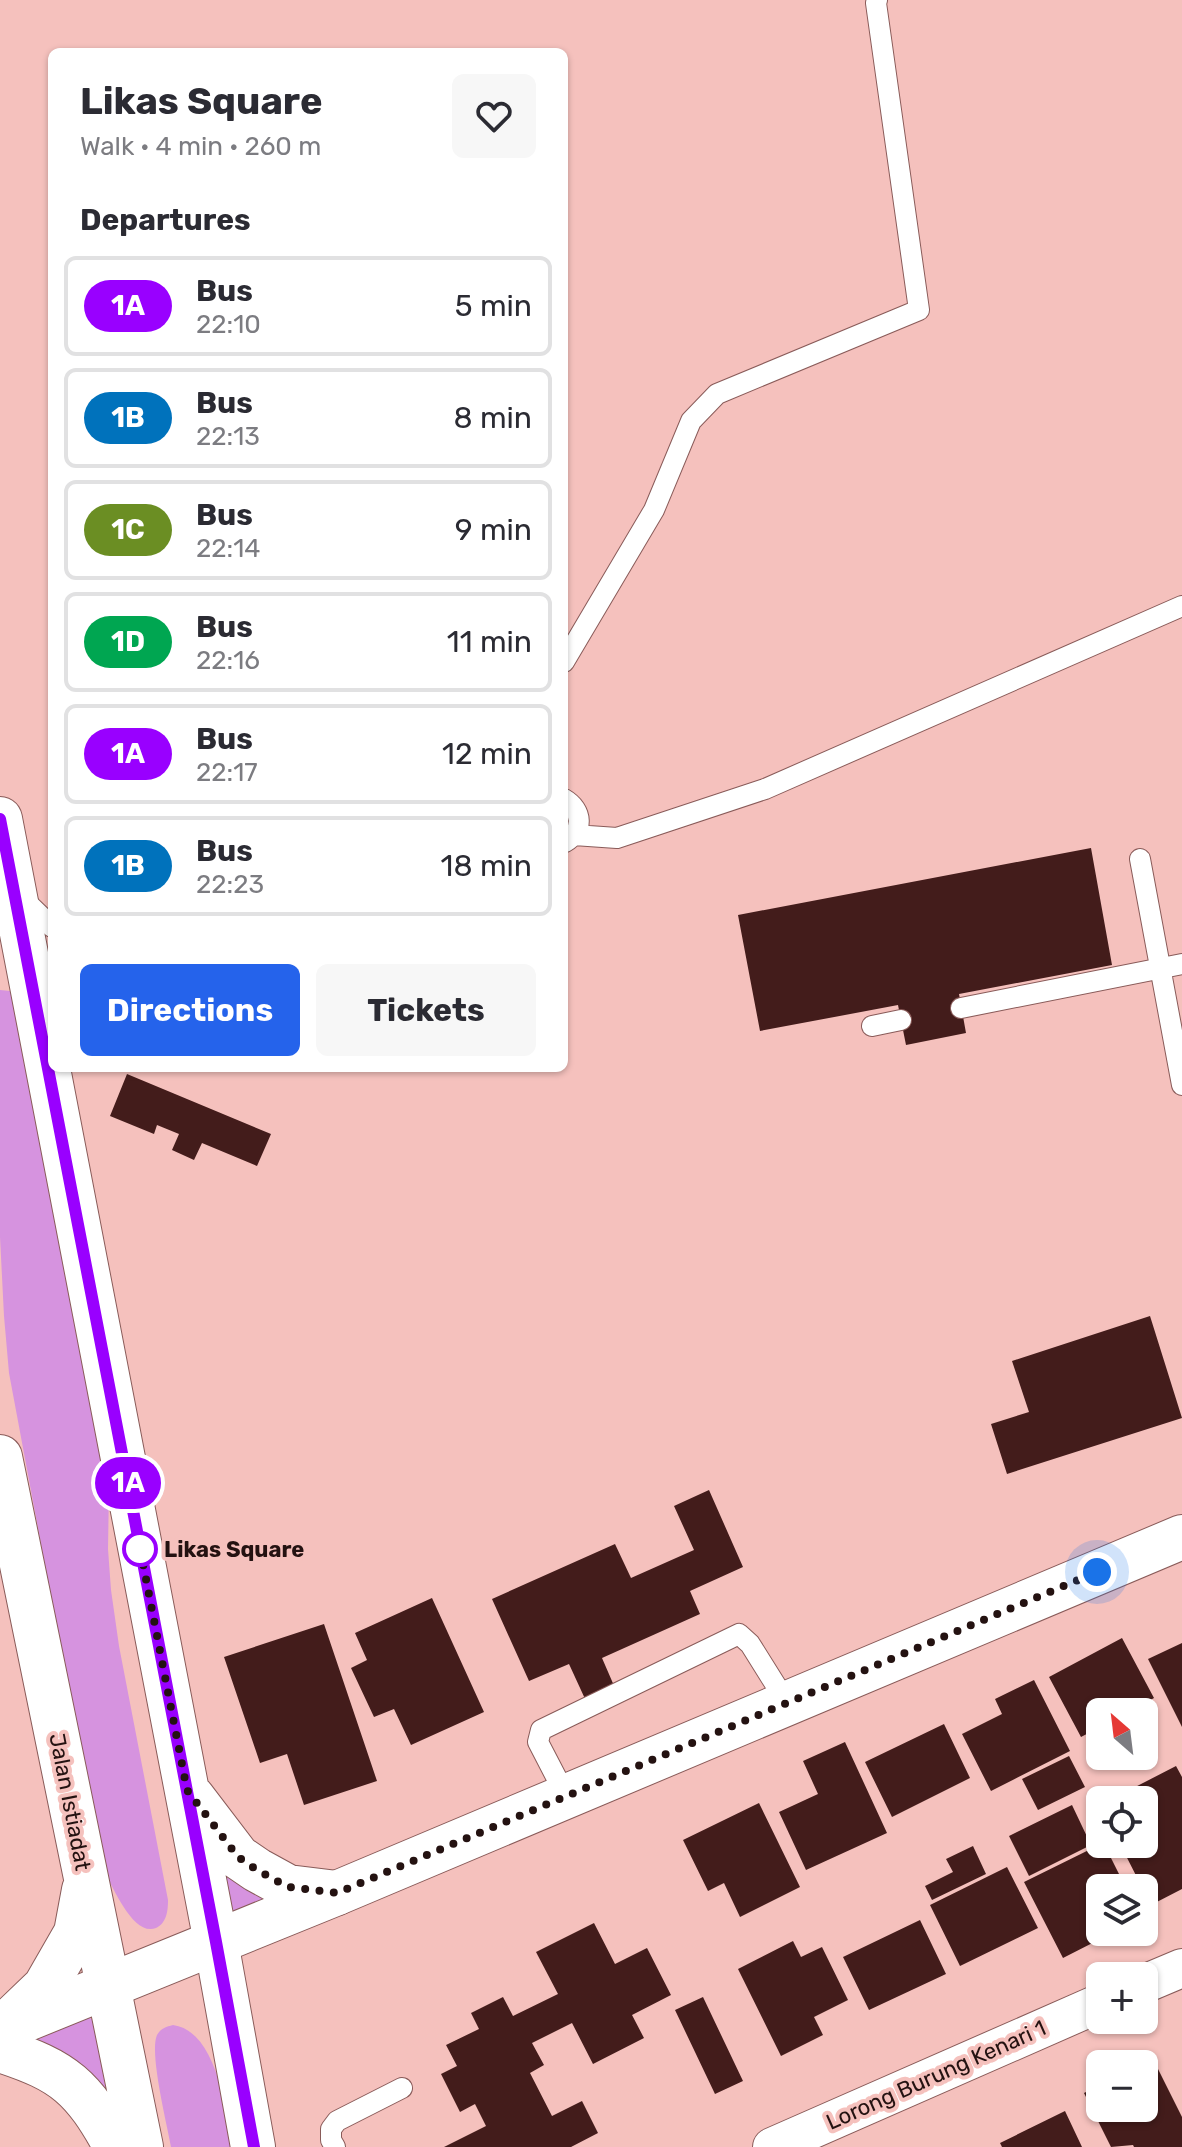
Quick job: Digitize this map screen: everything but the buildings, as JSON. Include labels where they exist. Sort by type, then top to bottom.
[{"type":"main road","points":[[0,819],[48,1068]]},
{"type":"main road","points":[[49,1072],[253,2147]]},
{"type":"main road","name":"Jalan Istiadat","points":[[0,1457],[141,2147]]},
{"type":"main road","points":[[0,2030],[337,1893],[1182,1537]]},
{"type":"main road","points":[[187,1790],[238,1857],[288,1887],[337,1893]]},
{"type":"main road","points":[[0,2030],[45,1987],[76,1933],[86,1880]]},
{"type":"main road","points":[[0,2050],[51,2069],[73,2085],[87,2099],[116,2147]]},
{"type":"street","points":[[1158,1978],[1182,1968]]},
{"type":"street","name":"Lorong Burung Kenari 1","points":[[772,2147],[1086,2009]]},
{"type":"lane","points":[[568,655],[654,510],[691,421],[717,394],[919,310],[877,0]]},
{"type":"lane","points":[[569,839],[617,838],[765,789],[1182,606]]},
{"type":"lane","points":[[568,802],[578,813],[578,828],[569,839]]},
{"type":"lane","points":[[1140,859],[1182,1085]]},
{"type":"lane","points":[[14,890],[48,923]]},
{"type":"lane","points":[[961,1008],[1182,964]]},
{"type":"lane","points":[[872,1026],[901,1020]]},
{"type":"lane","points":[[56,1110],[70,1072]]},
{"type":"lane","points":[[566,1796],[538,1742],[541,1730],[739,1634],[750,1644],[787,1703]]},
{"type":"lane","points":[[335,2147],[331,2129],[337,2121],[402,2088]]},
{"type":"shaded area","points":[[0,990],[10,991],[17,999],[109,1488],[108,1549],[119,1646],[168,1900],[165,1920],[156,1928],[148,1929],[133,1919],[106,1875],[9,1373],[0,1237]]},
{"type":"shaded area","points":[[218,1859],[276,1892],[231,1920]]},
{"type":"shaded area","points":[[90,2018],[94,2021],[111,2120],[17,2048]]},
{"type":"shaded area","points":[[173,2025],[188,2030],[209,2057],[223,2094],[233,2147],[171,2147],[155,2044],[160,2031]]},
{"type":"bus line","name":"1A","points":[[0,819],[48,1069]]},
{"type":"bus line","name":"1A","points":[[49,1072],[254,2147]]},
{"type":"place","name":"Likas Square","points":[[140,1549]]},
{"type":"route","points":[[140,1549],[139,1543],[187,1790],[238,1857],[288,1887],[337,1893],[1097,1572]]}]
